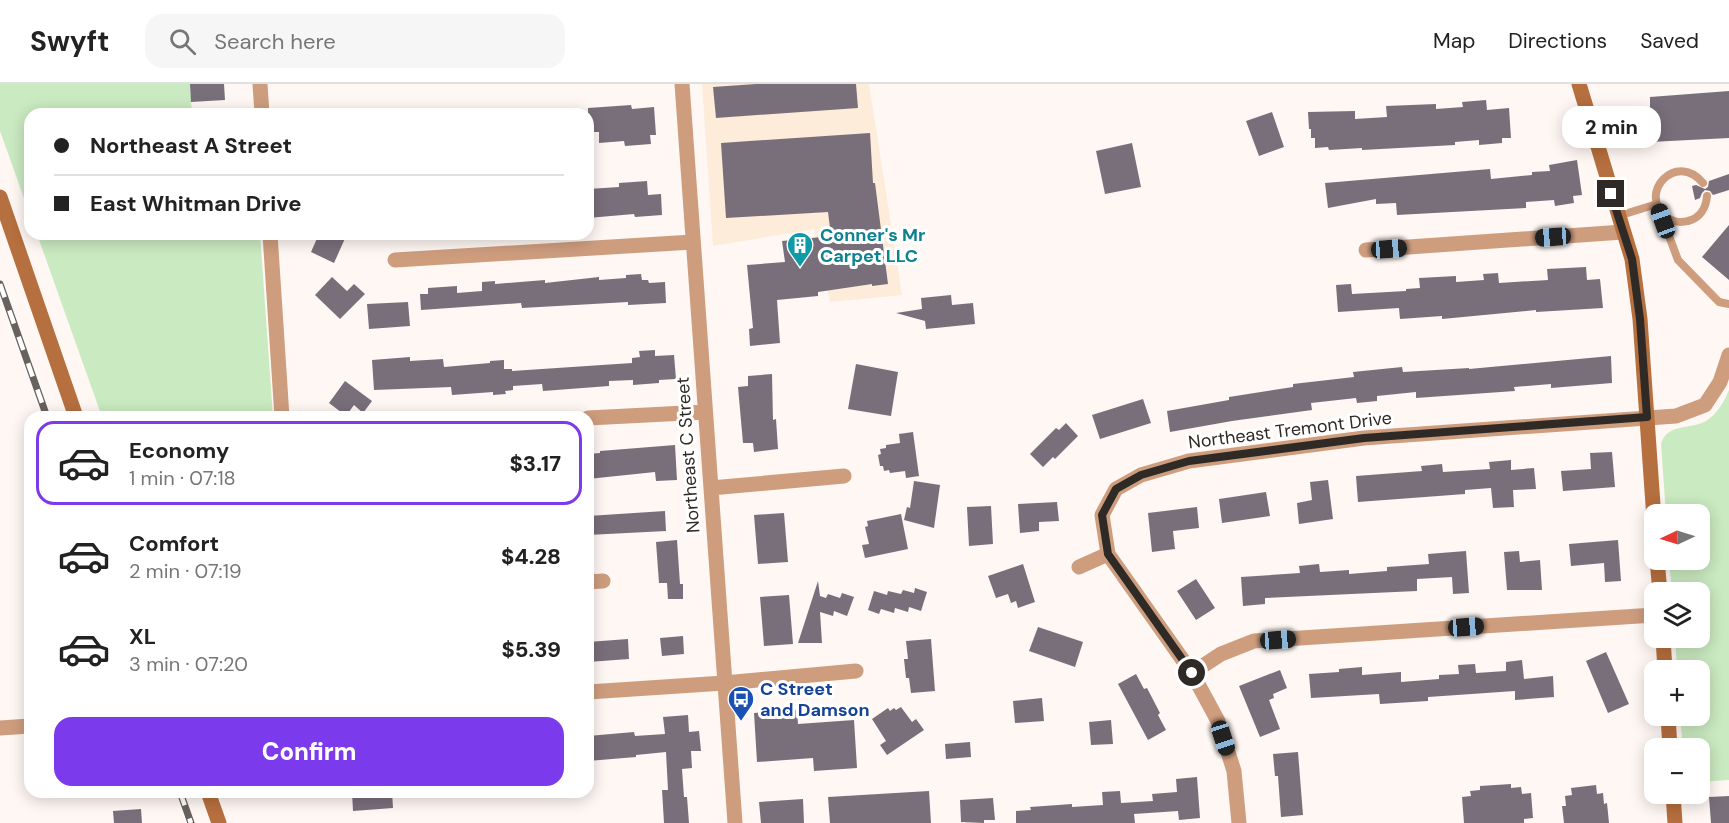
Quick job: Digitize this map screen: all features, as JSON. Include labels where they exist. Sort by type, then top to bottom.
[{"type":"main road","points":[[1579,84],[1632,259],[1640,319],[1653,504]]},
{"type":"main road","points":[[0,197],[74,411]]},
{"type":"main road","points":[[210,798],[219,823]]},
{"type":"main road","points":[[1674,804],[1675,823]]},
{"type":"street","points":[[260,84],[262,108]]},
{"type":"street","name":"Northeast C Street","points":[[682,84],[735,823]]},
{"type":"street","points":[[1366,250],[1623,232]]},
{"type":"street","points":[[270,240],[282,411]]},
{"type":"street","points":[[395,260],[693,242]]},
{"type":"street","name":"Northeast Tremont Drive","points":[[1108,554],[1102,515],[1116,489],[1141,475],[1189,461],[1364,438],[1676,416],[1705,405],[1719,382],[1729,355]]},
{"type":"street","points":[[594,418],[705,411]]},
{"type":"street","points":[[711,488],[844,476]]},
{"type":"street","points":[[1079,567],[1108,554],[1192,673],[1218,721],[1234,771],[1239,823]]},
{"type":"street","points":[[1192,673],[1221,654],[1254,641],[1644,616]]},
{"type":"street","points":[[594,692],[856,671]]},
{"type":"street","points":[[0,728],[24,726]]},
{"type":"lane","points":[[1703,183],[1692,173],[1685,171],[1670,173],[1659,183],[1657,204],[1678,260],[1719,302],[1729,304]]},
{"type":"lane","points":[[1657,204],[1665,216],[1678,222],[1686,222],[1693,220],[1703,210],[1707,196]]},
{"type":"lane","points":[[1618,216],[1657,204]]},
{"type":"shaded area","points":[[702,84],[869,84],[902,295],[830,302],[814,229],[713,246]]},
{"type":"green space","points":[[0,84],[190,84],[192,108],[24,108],[24,198],[0,131]]},
{"type":"green space","points":[[39,240],[260,240],[273,411],[100,411]]},
{"type":"green space","points":[[1729,390],[1729,780],[1710,781],[1710,738],[1682,738],[1681,726],[1710,726],[1710,660],[1676,660],[1676,648],[1710,648],[1710,582],[1671,582],[1670,570],[1710,570],[1710,504],[1665,504],[1661,444],[1668,433],[1706,421],[1714,415]]},
{"type":"building","points":[[190,84],[224,84],[225,100],[191,102]]},
{"type":"building","points":[[756,84],[856,84],[858,108],[716,118],[713,87]]},
{"type":"building","points":[[1729,91],[1729,138],[1650,142],[1650,97]]},
{"type":"building","points":[[1486,100],[1487,110],[1509,108],[1511,138],[1502,138],[1502,143],[1479,145],[1479,140],[1455,142],[1455,145],[1329,150],[1328,147],[1315,148],[1315,138],[1311,138],[1311,129],[1309,129],[1308,112],[1355,111],[1355,119],[1387,117],[1386,106],[1436,104],[1436,109],[1463,107],[1462,102]]},
{"type":"building","points":[[631,105],[632,109],[654,107],[656,135],[650,135],[651,144],[625,146],[624,141],[599,143],[599,132],[594,132],[594,108],[588,108]]},
{"type":"building","points":[[1272,112],[1284,147],[1259,156],[1246,121]]},
{"type":"building","points":[[870,133],[873,183],[875,183],[888,284],[872,286],[872,284],[818,292],[818,296],[777,300],[780,343],[750,346],[749,329],[753,328],[747,265],[785,262],[782,241],[831,236],[828,212],[726,218],[721,143]]},
{"type":"building","points":[[1132,143],[1141,187],[1105,194],[1096,151]]},
{"type":"building","points":[[1577,160],[1582,195],[1573,196],[1574,203],[1555,206],[1554,200],[1526,202],[1526,208],[1397,215],[1396,203],[1376,204],[1376,199],[1328,208],[1325,183],[1490,169],[1491,179],[1532,175],[1532,172],[1550,171],[1549,165]]},
{"type":"building","points":[[1729,174],[1729,190],[1713,195],[1710,191],[1705,190],[1700,198],[1695,200],[1692,186],[1696,185],[1705,189],[1709,181]]},
{"type":"building","points":[[647,181],[648,195],[661,194],[662,215],[635,217],[634,214],[594,217],[594,189],[619,187],[619,183]]},
{"type":"building","points":[[1729,225],[1729,280],[1702,257]]},
{"type":"building","points":[[316,240],[344,240],[334,263],[311,252]]},
{"type":"building","points":[[1586,267],[1587,280],[1600,279],[1603,308],[1536,312],[1536,310],[1442,319],[1442,316],[1400,319],[1399,308],[1338,312],[1336,285],[1351,284],[1352,294],[1406,291],[1406,289],[1420,288],[1419,278],[1456,276],[1456,282],[1484,280],[1483,274],[1498,273],[1499,283],[1548,280],[1547,269]]},
{"type":"building","points":[[641,274],[642,280],[648,280],[649,283],[665,282],[666,303],[628,305],[628,302],[522,308],[521,303],[421,310],[420,294],[428,294],[428,288],[457,286],[457,293],[482,291],[482,282],[495,281],[495,284],[545,280],[545,283],[599,277],[599,280],[626,278],[626,275]]},
{"type":"building","points":[[332,277],[347,291],[354,284],[365,294],[340,319],[315,295]]},
{"type":"building","points":[[951,295],[952,305],[973,303],[975,324],[926,329],[925,321],[896,313],[922,309],[921,298]]},
{"type":"building","points":[[408,302],[410,326],[369,329],[367,304]]},
{"type":"building","points":[[655,350],[655,356],[674,355],[676,379],[633,385],[633,380],[609,381],[609,386],[543,391],[542,384],[513,386],[513,390],[505,391],[506,394],[493,395],[493,392],[452,395],[451,387],[374,390],[372,360],[410,357],[410,361],[443,359],[444,367],[504,360],[504,369],[512,369],[512,371],[632,363],[632,358],[640,357],[639,351]]},
{"type":"building","points":[[1611,356],[1612,383],[1551,388],[1551,384],[1514,387],[1515,391],[1416,398],[1416,392],[1377,396],[1377,401],[1357,403],[1356,398],[1311,403],[1312,410],[1170,432],[1167,411],[1229,400],[1229,397],[1293,387],[1293,384],[1354,377],[1353,372],[1402,367],[1403,372],[1469,369]]},
{"type":"building","points":[[856,364],[898,372],[891,416],[848,409]]},
{"type":"building","points":[[772,374],[773,420],[776,419],[778,449],[754,452],[753,443],[743,443],[738,387],[748,386],[748,376]]},
{"type":"building","points":[[345,381],[372,401],[364,411],[361,411],[354,405],[350,411],[339,411],[329,403]]},
{"type":"building","points":[[1143,399],[1151,423],[1100,439],[1092,415]]},
{"type":"building","points":[[1066,423],[1078,436],[1055,459],[1053,457],[1043,467],[1030,454],[1056,428],[1059,430]]},
{"type":"building","points":[[913,432],[919,476],[906,478],[905,471],[890,473],[889,470],[884,471],[883,466],[880,466],[878,455],[881,454],[880,449],[886,448],[886,445],[900,443],[899,434]]},
{"type":"building","points":[[675,445],[677,480],[656,481],[655,472],[594,478],[594,454],[600,453],[600,451]]},
{"type":"building","points":[[1612,452],[1615,487],[1563,491],[1561,471],[1591,469],[1590,453]]},
{"type":"building","points":[[1511,460],[1511,470],[1534,468],[1536,489],[1513,490],[1514,507],[1493,508],[1491,488],[1465,490],[1465,494],[1358,502],[1356,476],[1422,471],[1421,466],[1442,464],[1443,472],[1490,469],[1489,462]]},
{"type":"building","points":[[1328,480],[1333,519],[1299,524],[1297,503],[1312,500],[1310,482]]},
{"type":"building","points":[[914,481],[940,485],[934,528],[904,520],[907,507],[910,508]]},
{"type":"building","points":[[1266,492],[1270,516],[1222,523],[1219,499]]},
{"type":"building","points":[[1057,502],[1059,521],[1039,522],[1039,531],[1020,533],[1018,504]]},
{"type":"building","points":[[991,506],[993,544],[969,546],[967,507]]},
{"type":"building","points":[[1197,507],[1199,528],[1173,531],[1175,549],[1152,552],[1148,513]]},
{"type":"building","points":[[665,511],[666,531],[594,535],[594,516]]},
{"type":"building","points":[[784,513],[788,562],[758,564],[754,515]]},
{"type":"building","points":[[901,514],[908,549],[865,558],[862,545],[869,544],[865,527],[868,526],[867,521]]},
{"type":"building","points":[[677,540],[683,599],[668,599],[667,583],[659,583],[656,542]]},
{"type":"building","points":[[1618,540],[1621,581],[1605,582],[1604,563],[1571,566],[1569,544]]},
{"type":"building","points":[[1466,551],[1469,593],[1453,594],[1452,577],[1417,579],[1417,591],[1265,598],[1265,604],[1243,606],[1241,577],[1300,573],[1299,566],[1319,564],[1320,572],[1349,570],[1349,574],[1387,571],[1387,567],[1429,564],[1428,554]]},
{"type":"building","points":[[1519,551],[1520,562],[1540,560],[1542,590],[1507,590],[1504,552]]},
{"type":"building","points":[[1023,564],[1035,602],[1018,608],[1016,601],[1011,603],[1008,594],[996,598],[988,576]]},
{"type":"building","points":[[1196,579],[1215,608],[1196,620],[1177,591]]},
{"type":"building","points":[[818,581],[820,596],[826,598],[828,594],[840,598],[842,593],[854,597],[847,616],[834,611],[833,616],[820,612],[822,643],[798,643]]},
{"type":"building","points":[[915,588],[927,592],[921,611],[909,607],[908,612],[895,608],[894,613],[881,609],[879,614],[868,610],[874,591],[887,595],[888,591],[901,594],[903,590],[914,593]]},
{"type":"building","points":[[789,595],[793,644],[764,646],[760,597]]},
{"type":"building","points":[[1038,627],[1083,642],[1075,667],[1029,651]]},
{"type":"building","points":[[683,636],[684,654],[662,656],[660,638]]},
{"type":"building","points":[[628,639],[629,659],[594,662],[594,642]]},
{"type":"building","points":[[931,639],[935,691],[911,693],[909,678],[906,678],[904,659],[908,659],[906,641]]},
{"type":"building","points":[[1606,652],[1629,704],[1608,713],[1586,661]]},
{"type":"building","points":[[1522,660],[1524,679],[1553,676],[1554,697],[1515,700],[1515,691],[1428,697],[1428,701],[1380,704],[1379,694],[1311,698],[1309,674],[1339,672],[1339,669],[1362,667],[1362,675],[1401,672],[1401,682],[1439,679],[1439,675],[1459,674],[1458,665],[1475,664],[1476,673],[1506,671],[1506,662]]},
{"type":"building","points":[[1280,670],[1287,688],[1273,694],[1274,698],[1269,700],[1280,729],[1260,737],[1239,686]]},
{"type":"building","points":[[1136,674],[1144,689],[1147,688],[1166,730],[1148,740],[1118,684]]},
{"type":"building","points":[[1042,698],[1044,721],[1015,723],[1013,701]]},
{"type":"building","points":[[901,707],[912,722],[916,719],[924,730],[887,755],[880,745],[886,741],[872,719],[888,708],[890,711]]},
{"type":"building","points":[[797,710],[798,724],[854,720],[857,768],[814,771],[813,758],[757,762],[754,713]]},
{"type":"building","points":[[688,715],[689,732],[699,731],[701,751],[691,751],[692,768],[682,769],[689,823],[664,823],[662,790],[668,790],[666,752],[594,760],[594,735],[634,732],[635,736],[665,734],[663,717]]},
{"type":"building","points":[[1111,720],[1113,744],[1091,745],[1089,722]]},
{"type":"building","points":[[970,742],[971,757],[946,759],[945,744]]},
{"type":"building","points":[[1298,752],[1303,815],[1281,817],[1278,776],[1275,776],[1273,754]]},
{"type":"building","points":[[1197,777],[1200,818],[1179,820],[1178,811],[1134,814],[1135,823],[1016,823],[1016,811],[1031,810],[1030,807],[1072,804],[1072,807],[1103,805],[1102,792],[1120,791],[1121,803],[1153,801],[1152,794],[1177,792],[1176,779]]},
{"type":"building","points":[[1511,784],[1511,788],[1521,787],[1522,794],[1531,793],[1533,818],[1524,819],[1524,823],[1464,823],[1462,797],[1471,796],[1470,791],[1480,790],[1480,786]]},
{"type":"building","points":[[1596,785],[1597,794],[1603,793],[1604,804],[1607,803],[1609,823],[1564,823],[1562,806],[1566,806],[1565,796],[1572,795],[1571,788]]},
{"type":"building","points":[[929,791],[931,823],[830,823],[828,797]]},
{"type":"building","points":[[1729,796],[1729,823],[1711,823],[1710,797]]},
{"type":"building","points":[[352,798],[392,798],[393,808],[353,811]]},
{"type":"building","points":[[993,798],[995,820],[984,820],[984,823],[961,822],[960,800]]},
{"type":"building","points":[[803,799],[804,823],[761,823],[759,802]]},
{"type":"building","points":[[141,809],[142,823],[114,823],[113,811]]},
{"type":"railway","points":[[0,284],[45,411]]},
{"type":"railway","points":[[182,798],[191,823]]},
{"type":"place","name":"Conner's Mr Carpet LLC","points":[[800,268]]},
{"type":"place","name":"C Street and Damson","points":[[741,722]]},
{"type":"route","points":[[1192,673],[1108,554],[1102,515],[1116,489],[1141,475],[1189,461],[1364,438],[1647,417],[1640,319],[1632,259],[1611,194]]}]
